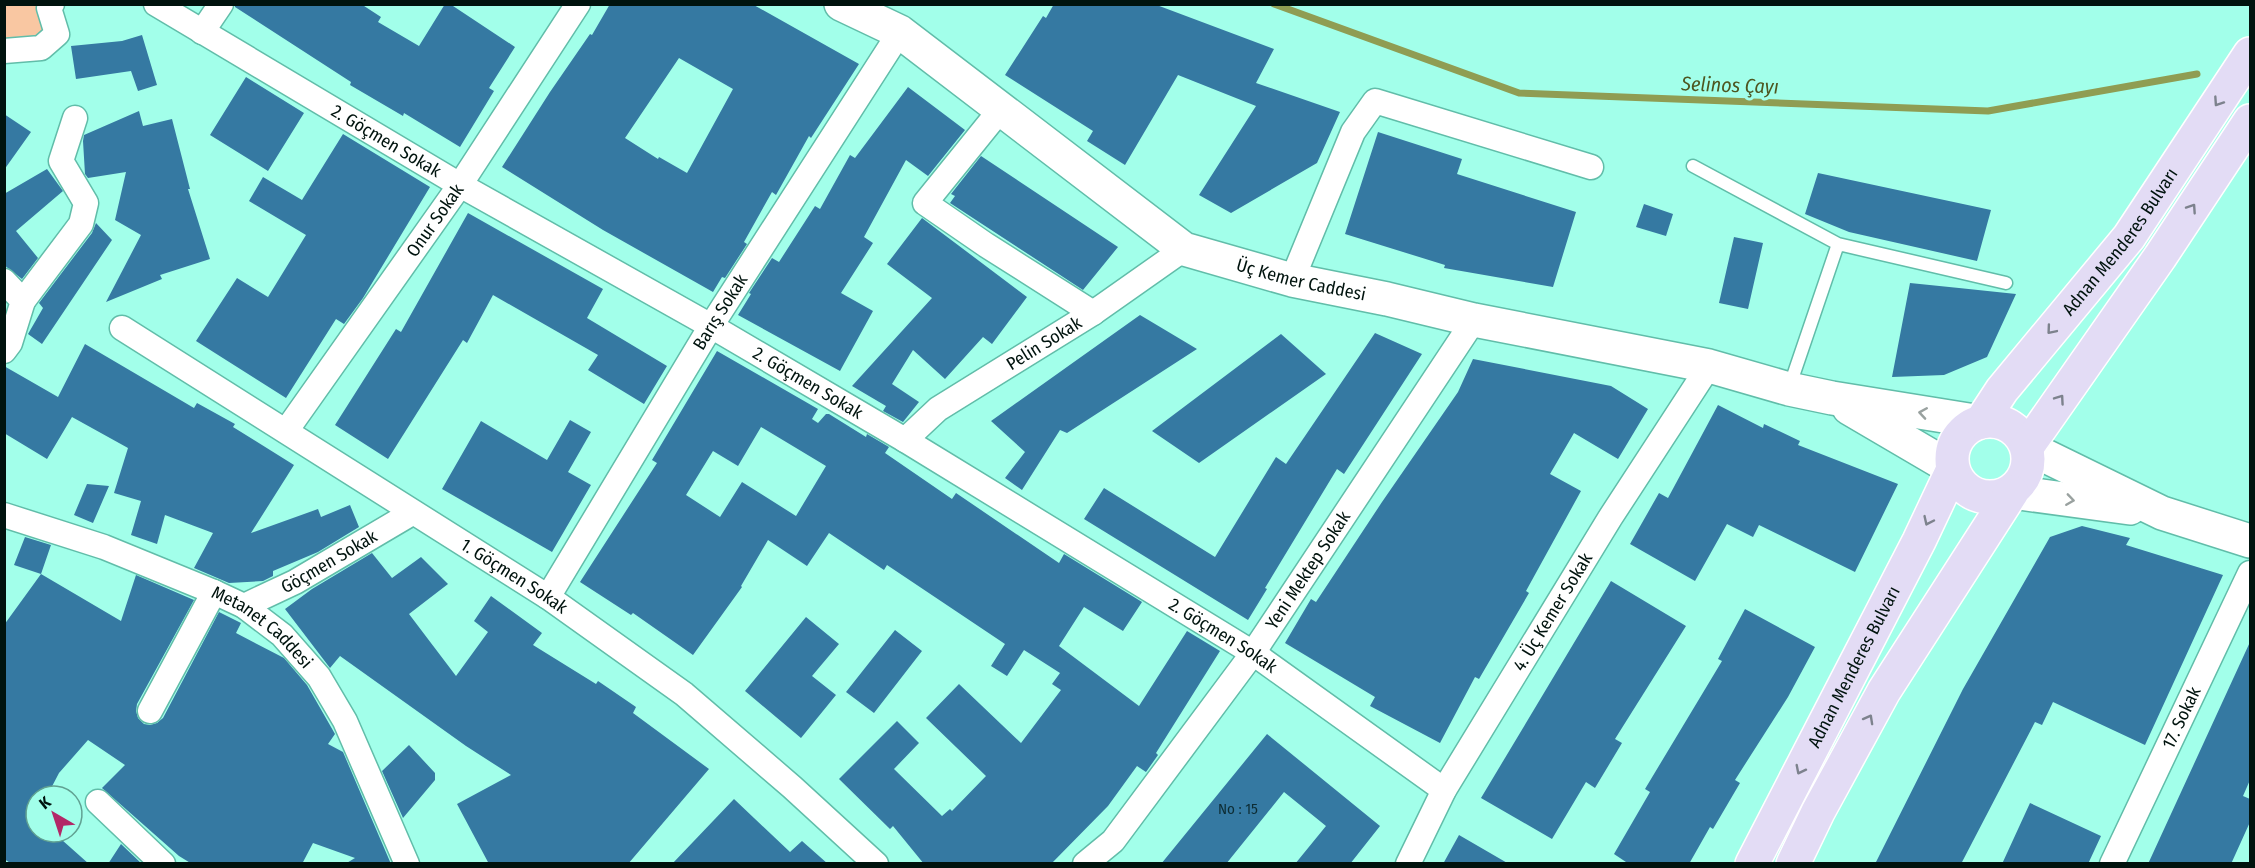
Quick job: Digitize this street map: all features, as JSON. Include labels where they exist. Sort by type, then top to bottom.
[{"type":"main road","name":"Üç Kemer Caddesi","points":[[841,4],[900,32],[1184,249],[1292,280],[1387,299],[1474,320],[1709,366],[1789,389],[1981,422]]},
{"type":"main road","name":"Adnan Menderes Bulvarı","points":[[1981,422],[2009,382],[2129,237],[2250,54]]},
{"type":"main road","points":[[2027,447],[2160,257],[2250,121]]},
{"type":"main road","points":[[1832,398],[1953,469]]},
{"type":"main road","points":[[1981,422],[2004,423],[2014,428],[2027,447],[2029,459],[2027,472],[2012,492],[2001,497],[1988,498],[1976,495],[1958,480],[1953,469],[1953,451],[1956,441],[1963,433],[1981,422]]},
{"type":"main road","points":[[2027,447],[2162,513],[2250,542]]},
{"type":"main road","name":"Adnan Menderes Bulvarı","points":[[1752,864],[1919,541],[1953,469]]},
{"type":"main road","name":"Adnan Menderes Bulvarı","points":[[1793,864],[1818,812],[1884,691],[2012,492]]},
{"type":"main road","points":[[2012,492],[2162,513]]},
{"type":"street","points":[[4,51],[41,48],[57,34],[50,8],[52,4]]},
{"type":"street","name":"2. Göçmen Sokak","points":[[156,4],[460,185],[711,326],[905,440],[1253,652],[1444,790]]},
{"type":"street","points":[[202,32],[221,4]]},
{"type":"street","name":"Onur Sokak","points":[[286,431],[460,185],[578,4]]},
{"type":"street","name":"Barış Sokak","points":[[548,597],[711,326],[900,32]]},
{"type":"street","points":[[1292,280],[1353,132],[1375,101],[1591,167]]},
{"type":"street","points":[[1001,109],[925,203],[1093,313]]},
{"type":"street","points":[[4,351],[10,344],[23,301],[81,224],[86,202],[61,161],[75,118]]},
{"type":"street","name":"Pelin Sokak","points":[[905,440],[938,409],[1093,313],[1184,249]]},
{"type":"street","points":[[4,281],[23,301]]},
{"type":"street","name":"Yeni Mektep Sokak","points":[[1085,864],[1113,841],[1253,652],[1474,320]]},
{"type":"street","name":"1. Göçmen Sokak","points":[[122,328],[548,597],[684,693],[876,864]]},
{"type":"street","name":"4. Üç Kemer Sokak","points":[[1408,864],[1444,790],[1610,518],[1709,366]]},
{"type":"street","name":"Göçmen Sokak","points":[[244,606],[295,582],[412,513]]},
{"type":"street","name":"Metanet Caddesi","points":[[4,515],[104,547],[214,592],[244,606],[282,634],[319,677],[345,721],[407,864]]},
{"type":"street","name":"17. Sokak","points":[[2112,864],[2250,573]]},
{"type":"street","points":[[150,711],[214,592]]},
{"type":"street","points":[[98,802],[163,864]]},
{"type":"lane","points":[[1693,166],[1838,244],[2006,283]]},
{"type":"lane","points":[[1789,389],[1838,244]]},
{"type":"shaded area","points":[[5,5],[52,5],[57,34],[5,51]]},
{"type":"building","points":[[235,4],[361,4],[381,17],[378,22],[419,46],[445,4],[450,4],[515,47],[489,88],[494,91],[460,147],[404,113],[403,116],[350,85],[351,82],[235,7]]},
{"type":"building","points":[[610,4],[752,4],[859,64],[811,138],[809,136],[776,195],[772,192],[744,242],[747,244],[713,292],[603,230],[502,167],[550,92],[590,34],[592,35]],"holes":[[[679,58],[733,89],[687,173],[659,157],[658,159],[625,138]]]},
{"type":"building","points":[[1054,4],[1154,4],[1274,49],[1256,83],[1340,112],[1317,163],[1231,213],[1199,195],[1256,106],[1178,75],[1125,165],[1087,141],[1093,131],[1005,75],[1043,16],[1046,18]]},
{"type":"building","points":[[142,35],[157,85],[138,91],[131,71],[76,79],[71,46],[122,41]]},
{"type":"building","points":[[246,77],[304,113],[268,171],[210,135]]},
{"type":"building","points":[[908,87],[965,130],[928,176],[906,160],[864,237],[873,243],[841,293],[873,311],[840,371],[738,315],[751,294],[749,293],[772,258],[779,262],[815,206],[820,209],[850,155],[855,158]]},
{"type":"building","points":[[139,111],[143,126],[172,119],[190,189],[188,189],[210,259],[160,275],[162,279],[106,302],[141,235],[115,220],[126,172],[88,178],[85,174],[84,135]]},
{"type":"building","points":[[4,114],[31,132],[4,170]]},
{"type":"building","points":[[1378,132],[1462,159],[1457,174],[1576,212],[1553,287],[1444,268],[1445,265],[1345,234]]},
{"type":"building","points":[[343,134],[430,187],[363,298],[344,324],[336,319],[286,398],[196,341],[237,278],[268,297],[306,235],[249,201],[263,177],[302,200]]},
{"type":"building","points":[[981,156],[1118,247],[1083,290],[950,203],[955,196],[951,194]]},
{"type":"building","points":[[47,169],[63,191],[16,231],[38,258],[22,279],[4,265],[4,194]]},
{"type":"building","points":[[1818,173],[1991,210],[1977,261],[1849,232],[1805,214]]},
{"type":"building","points":[[1644,204],[1673,214],[1666,236],[1636,227]]},
{"type":"building","points":[[468,213],[603,289],[587,318],[667,366],[644,404],[588,370],[598,355],[493,295],[467,343],[463,340],[388,459],[335,425],[396,329],[401,332]]},
{"type":"building","points":[[922,218],[1027,297],[992,344],[983,337],[945,379],[913,350],[892,384],[919,402],[903,422],[883,411],[886,406],[852,386],[932,298],[887,264]]},
{"type":"building","points":[[96,223],[112,240],[42,344],[28,334],[43,308],[39,303],[92,233]]},
{"type":"building","points":[[1734,237],[1763,243],[1748,309],[1719,303]]},
{"type":"building","points":[[1910,283],[2016,294],[1987,357],[1944,375],[1892,377]]},
{"type":"building","points":[[1140,315],[1197,349],[1067,433],[1060,430],[1022,490],[1005,478],[1025,452],[991,421]]},
{"type":"building","points":[[1375,333],[1422,354],[1344,474],[1337,469],[1248,620],[1084,519],[1104,488],[1215,557],[1276,457],[1286,464]]},
{"type":"building","points":[[1281,334],[1326,374],[1199,463],[1152,431]]},
{"type":"building","points":[[85,344],[194,408],[197,403],[235,424],[233,427],[294,465],[251,533],[318,509],[321,517],[350,505],[359,527],[318,552],[273,571],[273,576],[263,581],[229,583],[194,568],[213,533],[165,515],[157,544],[131,535],[141,501],[114,493],[128,448],[72,417],[47,459],[4,433],[4,366],[58,397]]},
{"type":"building","points":[[717,351],[818,409],[812,419],[818,423],[826,414],[829,414],[866,437],[867,434],[889,447],[885,453],[952,499],[956,493],[1059,563],[1064,554],[1142,602],[1123,631],[1084,607],[1059,646],[1139,706],[1187,631],[1220,651],[1146,772],[1137,766],[1108,806],[1051,864],[924,864],[893,826],[890,829],[839,779],[897,721],[919,743],[894,769],[942,816],[950,809],[952,811],[986,776],[926,718],[959,684],[1021,743],[1061,690],[1052,684],[1060,673],[1024,650],[1007,676],[991,666],[1005,644],[887,565],[884,570],[829,533],[807,566],[768,540],[742,587],[693,655],[633,613],[631,615],[580,582],[657,463],[652,460]],"holes":[[[761,427],[826,466],[796,516],[742,482],[720,517],[686,495],[713,451],[738,466]]]},
{"type":"building","points":[[1473,359],[1611,386],[1648,409],[1618,459],[1574,433],[1550,474],[1581,491],[1526,591],[1529,593],[1479,679],[1475,677],[1440,743],[1370,706],[1375,697],[1285,643],[1311,599],[1316,602],[1458,392]]},
{"type":"building","points":[[1718,405],[1763,428],[1764,424],[1800,441],[1798,445],[1898,484],[1855,572],[1759,525],[1753,537],[1727,524],[1695,581],[1630,544],[1659,493],[1668,498]]},
{"type":"building","points":[[570,420],[591,432],[568,472],[591,485],[552,552],[442,489],[481,421],[547,460]]},
{"type":"building","points":[[87,484],[109,486],[93,523],[74,515]]},
{"type":"building","points":[[2082,526],[2130,538],[2126,545],[2223,575],[2145,745],[2053,702],[2042,725],[2035,722],[1961,864],[1875,864],[1963,689],[2050,537]]},
{"type":"building","points":[[25,537],[51,545],[41,574],[14,565]]},
{"type":"building","points":[[372,553],[392,578],[421,557],[448,584],[409,614],[456,676],[488,632],[474,621],[491,596],[542,633],[533,645],[596,684],[598,681],[636,707],[633,713],[709,769],[628,864],[489,864],[457,804],[511,775],[466,746],[340,656],[330,668],[285,609],[312,589]]},
{"type":"building","points":[[41,574],[121,621],[136,575],[194,600],[137,704],[138,718],[144,724],[150,725],[163,718],[219,612],[241,623],[236,633],[284,658],[307,685],[335,734],[328,744],[343,752],[391,864],[345,864],[355,858],[313,843],[302,864],[192,864],[179,856],[102,788],[125,765],[88,740],[59,773],[53,784],[24,784],[24,844],[66,844],[89,864],[12,864],[4,859],[4,625]]},
{"type":"building","points":[[1611,581],[1686,626],[1615,739],[1622,743],[1595,788],[1586,782],[1552,839],[1481,798]]},
{"type":"building","points":[[1745,609],[1815,647],[1788,697],[1735,780],[1740,783],[1713,829],[1710,827],[1689,864],[1629,864],[1614,854],[1650,792],[1645,789],[1722,661],[1718,659]]},
{"type":"building","points":[[806,617],[839,644],[812,676],[836,695],[801,738],[745,691]]},
{"type":"building","points":[[895,630],[922,651],[874,713],[846,692]]},
{"type":"building","points":[[2250,642],[2250,780],[2243,796],[2250,799],[2250,822],[2231,864],[2148,864]]},
{"type":"building","points":[[1267,734],[1380,826],[1350,864],[1295,864],[1326,826],[1284,792],[1226,864],[1161,864]]},
{"type":"building","points":[[409,745],[435,773],[435,780],[403,818],[382,771]]},
{"type":"building","points":[[734,799],[790,852],[802,841],[828,864],[672,864]]},
{"type":"building","points":[[2030,803],[2101,836],[2088,864],[2002,864]]},
{"type":"building","points":[[1459,835],[1509,864],[1443,864]]},
{"type":"building","points":[[121,844],[142,864],[108,864]]},
{"type":"waterway","name":"Selinos Çayı","points":[[1274,4],[1519,93],[1988,111],[2197,74]]}]
